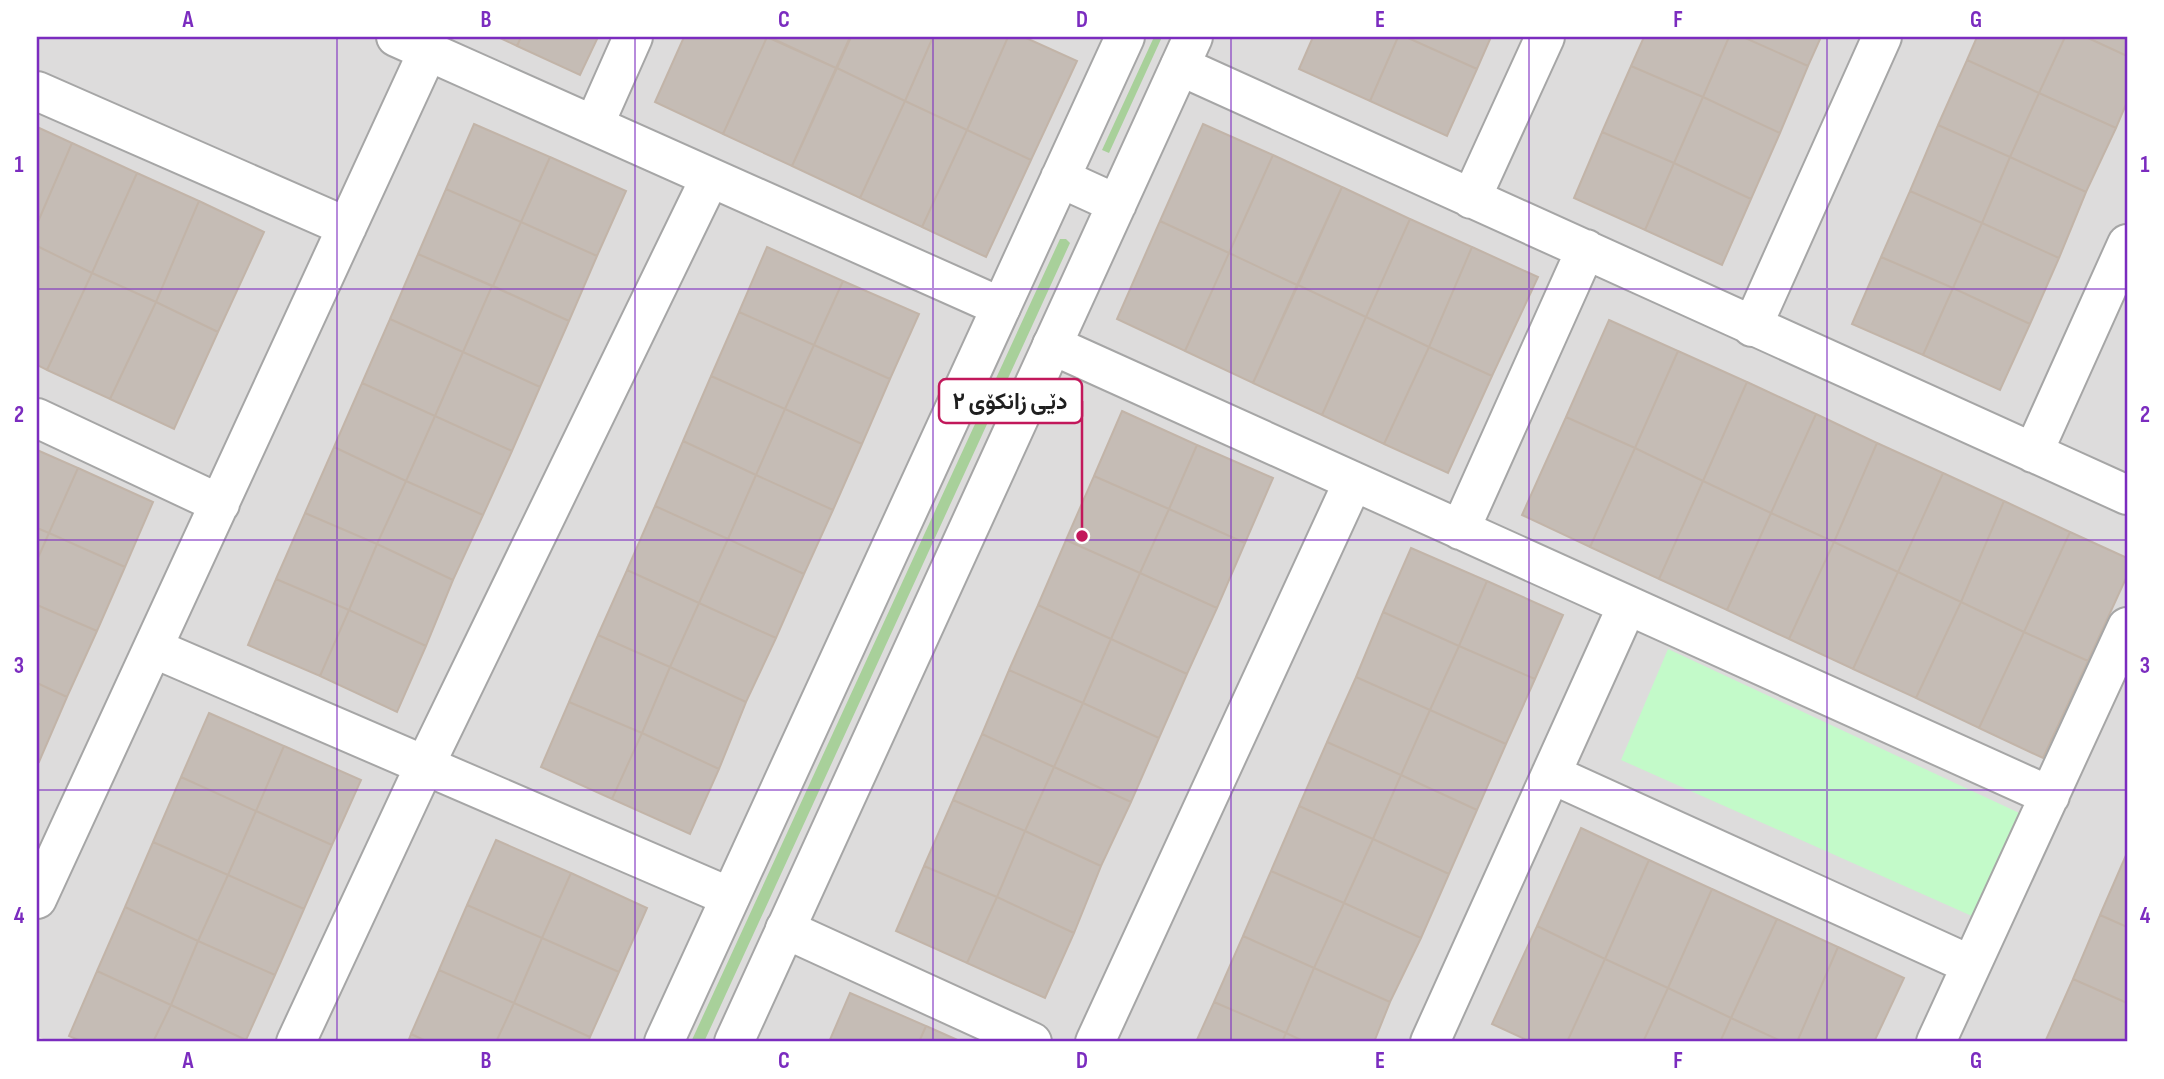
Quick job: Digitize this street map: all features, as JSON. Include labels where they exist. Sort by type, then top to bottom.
[{"type":"street","points":[[594,125],[633,37]]},
{"type":"street","points":[[664,1042],[1125,37]]},
{"type":"street","points":[[1471,199],[1545,37]]},
{"type":"street","points":[[1752,327],[1882,37]]},
{"type":"street","points":[[37,899],[347,227],[412,44],[1001,307]]},
{"type":"street","points":[[734,1042],[1187,52],[1471,199],[2127,495]]},
{"type":"street","points":[[37,91],[347,227]]},
{"type":"street","points":[[296,1042],[425,765],[710,178]]},
{"type":"street","points":[[1060,178],[1117,204]]},
{"type":"street","points":[[2033,453],[2127,244]]},
{"type":"street","points":[[1460,530],[1586,249]]},
{"type":"street","points":[[1052,345],[2050,796]]},
{"type":"street","points":[[37,418],[220,504]]},
{"type":"street","points":[[1095,1042],[1353,482]]},
{"type":"street","points":[[1430,1042],[1627,606]]},
{"type":"street","points":[[1936,1042],[2127,627]]},
{"type":"street","points":[[153,648],[730,897]]},
{"type":"street","points":[[1551,774],[1971,965]]},
{"type":"street","points":[[785,929],[1032,1042]]},
{"type":"shaded area","points":[[37,37],[2127,37],[2127,1042],[50,1042],[37,1036]]},
{"type":"green space","points":[[1154,37],[1162,37],[1109,153],[1102,150]]},
{"type":"green space","points":[[1060,239],[1066,239],[1070,243],[704,1042],[691,1042]]},
{"type":"green space","points":[[1668,649],[2030,818],[1983,921],[1621,760]]},
{"type":"building","points":[[498,37],[521,37],[517,46]]},
{"type":"building","points":[[521,37],[598,37],[580,75],[517,46]]},
{"type":"building","points":[[684,37],[767,37],[723,134],[655,102]]},
{"type":"building","points":[[767,37],[836,68],[792,166],[723,134]]},
{"type":"building","points":[[769,37],[850,37],[836,68]]},
{"type":"building","points":[[851,37],[933,37],[905,101],[837,68]]},
{"type":"building","points":[[933,37],[1008,37],[967,130],[905,101]]},
{"type":"building","points":[[1008,37],[1024,37],[1077,61],[1031,160],[967,130]]},
{"type":"building","points":[[1313,37],[1398,37],[1370,101],[1299,69]]},
{"type":"building","points":[[1398,37],[1406,37],[1477,69],[1447,136],[1370,101]]},
{"type":"building","points":[[1406,37],[1491,37],[1477,69]]},
{"type":"building","points":[[1644,37],[1729,37],[1703,97],[1631,66]]},
{"type":"building","points":[[1729,37],[1743,37],[1808,66],[1780,133],[1703,97]]},
{"type":"building","points":[[1743,37],[1821,37],[1808,66]]},
{"type":"building","points":[[1977,37],[2065,37],[2039,93],[1967,60]]},
{"type":"building","points":[[2065,37],[2086,37],[2127,56],[2127,102],[2116,128],[2039,93]]},
{"type":"building","points":[[2086,37],[2127,37],[2127,56]]},
{"type":"building","points":[[1967,60],[2039,93],[2010,157],[1938,125]]},
{"type":"building","points":[[1631,66],[1703,97],[1674,163],[1602,132]]},
{"type":"building","points":[[837,68],[905,101],[860,198],[792,166]]},
{"type":"building","points":[[2039,93],[2116,128],[2086,192],[2010,157]]},
{"type":"building","points":[[1703,97],[1780,133],[1751,199],[1674,163]]},
{"type":"building","points":[[905,101],[967,130],[922,227],[860,198]]},
{"type":"building","points":[[474,124],[550,157],[521,222],[446,189]]},
{"type":"building","points":[[1203,124],[1273,155],[1229,253],[1160,221]]},
{"type":"building","points":[[1938,125],[2010,157],[1982,223],[1910,191]]},
{"type":"building","points":[[37,127],[72,143],[37,224]]},
{"type":"building","points":[[967,130],[1031,160],[986,257],[922,227]]},
{"type":"building","points":[[1602,132],[1674,163],[1645,230],[1574,198]]},
{"type":"building","points":[[72,143],[137,173],[92,273],[37,246],[37,224]]},
{"type":"building","points":[[1273,155],[1342,187],[1297,285],[1229,253]]},
{"type":"building","points":[[550,157],[626,191],[597,256],[521,222]]},
{"type":"building","points":[[2010,157],[2086,192],[2059,258],[1982,223]]},
{"type":"building","points":[[1674,163],[1751,199],[1722,265],[1645,230]]},
{"type":"building","points":[[137,173],[199,201],[156,302],[92,273]]},
{"type":"building","points":[[1342,187],[1410,219],[1366,317],[1298,285]]},
{"type":"building","points":[[446,189],[521,222],[493,286],[418,254]]},
{"type":"building","points":[[1910,191],[1982,223],[1953,288],[1881,257]]},
{"type":"building","points":[[199,201],[264,232],[218,332],[156,302]]},
{"type":"building","points":[[1410,219],[1472,247],[1429,347],[1366,317]]},
{"type":"building","points":[[1160,221],[1229,253],[1185,351],[1117,319]]},
{"type":"building","points":[[521,222],[597,256],[569,321],[493,286]]},
{"type":"building","points":[[1982,223],[2059,258],[2030,324],[1953,288]]},
{"type":"building","points":[[37,246],[92,273],[47,370],[37,365]]},
{"type":"building","points":[[767,247],[843,281],[814,345],[739,312]]},
{"type":"building","points":[[1472,247],[1538,277],[1492,376],[1429,347]]},
{"type":"building","points":[[1229,253],[1297,285],[1253,383],[1185,351]]},
{"type":"building","points":[[418,254],[492,286],[463,352],[390,319]]},
{"type":"building","points":[[1881,257],[1953,288],[1923,355],[1852,324]]},
{"type":"building","points":[[92,273],[156,302],[110,399],[47,370]]},
{"type":"building","points":[[843,281],[919,314],[890,379],[814,345]]},
{"type":"building","points":[[1298,285],[1366,317],[1322,415],[1253,383]]},
{"type":"building","points":[[492,286],[569,321],[540,387],[463,352]]},
{"type":"building","points":[[1953,288],[2030,324],[2000,390],[1923,355]]},
{"type":"building","points":[[156,302],[218,332],[174,429],[110,399]]},
{"type":"building","points":[[739,312],[814,345],[785,409],[711,376]]},
{"type":"building","points":[[1366,317],[1429,347],[1384,444],[1322,415]]},
{"type":"building","points":[[390,319],[463,352],[435,416],[362,383]]},
{"type":"building","points":[[1609,320],[1678,351],[1635,448],[1566,417]]},
{"type":"building","points":[[814,345],[890,379],[862,444],[785,409]]},
{"type":"building","points":[[1429,347],[1492,376],[1448,473],[1384,444]]},
{"type":"building","points":[[1678,351],[1747,382],[1703,481],[1635,448]]},
{"type":"building","points":[[463,352],[540,387],[512,451],[435,416]]},
{"type":"building","points":[[711,376],[785,409],[756,475],[683,441]]},
{"type":"building","points":[[1747,382],[1816,414],[1771,513],[1703,481]]},
{"type":"building","points":[[362,383],[435,416],[406,481],[334,447]]},
{"type":"building","points":[[785,409],[862,444],[833,510],[756,475]]},
{"type":"building","points":[[1122,411],[1197,445],[1169,509],[1094,476]]},
{"type":"building","points":[[1816,414],[1877,443],[1834,542],[1771,513]]},
{"type":"building","points":[[435,416],[512,451],[483,515],[406,481]]},
{"type":"building","points":[[1566,417],[1635,448],[1590,547],[1522,515]]},
{"type":"building","points":[[683,441],[756,475],[728,539],[655,506]]},
{"type":"building","points":[[1877,443],[1943,473],[1898,572],[1834,542]]},
{"type":"building","points":[[1197,445],[1273,478],[1245,543],[1169,509]]},
{"type":"building","points":[[334,447],[406,481],[377,544],[305,513]]},
{"type":"building","points":[[1635,448],[1703,481],[1659,579],[1590,547]]},
{"type":"building","points":[[37,450],[78,468],[49,533],[37,528]]},
{"type":"building","points":[[78,468],[153,502],[125,567],[49,533]]},
{"type":"building","points":[[1943,473],[2004,501],[1961,602],[1898,572]]},
{"type":"building","points":[[756,475],[833,510],[804,574],[728,539]]},
{"type":"building","points":[[1094,476],[1169,509],[1140,573],[1066,540]]},
{"type":"building","points":[[406,481],[483,515],[453,580],[377,544]]},
{"type":"building","points":[[1703,481],[1771,513],[1727,610],[1659,579]]},
{"type":"building","points":[[2004,501],[2070,532],[2024,632],[1961,602]]},
{"type":"building","points":[[655,506],[728,539],[699,603],[627,570]]},
{"type":"building","points":[[1169,509],[1245,543],[1217,608],[1140,573]]},
{"type":"building","points":[[305,513],[377,544],[349,610],[276,579]]},
{"type":"building","points":[[1771,513],[1834,542],[1789,639],[1727,610]]},
{"type":"building","points":[[37,528],[49,533],[37,560]]},
{"type":"building","points":[[2070,532],[2127,558],[2127,576],[2088,661],[2024,632]]},
{"type":"building","points":[[49,533],[125,567],[97,631],[37,605],[37,560]]},
{"type":"building","points":[[728,539],[804,574],[776,638],[699,603]]},
{"type":"building","points":[[1066,540],[1140,573],[1111,639],[1038,605]]},
{"type":"building","points":[[1834,542],[1898,572],[1853,669],[1789,639]]},
{"type":"building","points":[[377,544],[453,580],[426,646],[349,610]]},
{"type":"building","points":[[1411,548],[1487,581],[1459,646],[1383,612]]},
{"type":"building","points":[[627,570],[699,603],[670,667],[598,635]]},
{"type":"building","points":[[1898,572],[1961,602],[1916,698],[1853,669]]},
{"type":"building","points":[[1140,573],[1217,608],[1187,674],[1111,639]]},
{"type":"building","points":[[276,579],[349,610],[320,676],[248,645]]},
{"type":"building","points":[[1487,581],[1563,615],[1535,679],[1459,646]]},
{"type":"building","points":[[1961,602],[2024,632],[1979,728],[1916,698]]},
{"type":"building","points":[[699,603],[776,638],[746,702],[670,667]]},
{"type":"building","points":[[37,605],[97,631],[67,697],[37,683]]},
{"type":"building","points":[[1038,605],[1111,639],[1083,703],[1009,670]]},
{"type":"building","points":[[349,610],[426,646],[397,712],[320,676]]},
{"type":"building","points":[[1383,612],[1459,646],[1430,710],[1356,677]]},
{"type":"building","points":[[2024,632],[2088,661],[2043,758],[1979,728]]},
{"type":"building","points":[[598,635],[670,667],[642,733],[569,702]]},
{"type":"building","points":[[1111,639],[1187,674],[1159,738],[1083,703]]},
{"type":"building","points":[[1459,646],[1535,679],[1506,744],[1430,710]]},
{"type":"building","points":[[670,667],[746,702],[719,769],[642,733]]},
{"type":"building","points":[[1009,670],[1083,703],[1054,767],[982,734]]},
{"type":"building","points":[[1356,677],[1430,710],[1401,775],[1327,742]]},
{"type":"building","points":[[37,683],[67,697],[39,762],[37,761]]},
{"type":"building","points":[[569,702],[642,733],[612,799],[541,767]]},
{"type":"building","points":[[1083,703],[1159,738],[1131,802],[1054,767]]},
{"type":"building","points":[[1430,710],[1506,744],[1477,810],[1401,775]]},
{"type":"building","points":[[209,713],[284,746],[256,811],[181,777]]},
{"type":"building","points":[[642,733],[719,769],[690,834],[612,799]]},
{"type":"building","points":[[982,734],[1054,767],[1025,831],[953,800]]},
{"type":"building","points":[[1327,742],[1401,775],[1373,839],[1299,806]]},
{"type":"building","points":[[284,746],[361,780],[332,845],[256,811]]},
{"type":"building","points":[[1054,767],[1131,802],[1101,866],[1025,831]]},
{"type":"building","points":[[1401,775],[1477,810],[1449,874],[1373,839]]},
{"type":"building","points":[[181,777],[256,811],[228,875],[153,842]]},
{"type":"building","points":[[953,800],[1025,831],[997,897],[924,866]]},
{"type":"building","points":[[1299,806],[1373,839],[1344,903],[1271,871]]},
{"type":"building","points":[[256,811],[332,845],[304,909],[228,875]]},
{"type":"building","points":[[1581,828],[1649,860],[1605,959],[1537,926]]},
{"type":"building","points":[[1025,831],[1101,866],[1074,933],[997,897]]},
{"type":"building","points":[[1373,839],[1449,874],[1421,938],[1344,903]]},
{"type":"building","points":[[496,840],[571,873],[542,938],[467,905]]},
{"type":"building","points":[[153,842],[228,875],[198,941],[125,907]]},
{"type":"building","points":[[2127,853],[2127,927],[2100,915]]},
{"type":"building","points":[[1649,860],[1712,889],[1668,988],[1605,959]]},
{"type":"building","points":[[924,866],[997,897],[967,963],[896,931]]},
{"type":"building","points":[[1271,871],[1344,903],[1314,968],[1243,936]]},
{"type":"building","points":[[571,873],[647,908],[619,972],[542,938]]},
{"type":"building","points":[[228,875],[304,909],[275,975],[198,941]]},
{"type":"building","points":[[1712,889],[1777,919],[1731,1018],[1668,988]]},
{"type":"building","points":[[997,897],[1074,933],[1045,998],[967,963]]},
{"type":"building","points":[[1344,903],[1421,938],[1390,1002],[1314,968]]},
{"type":"building","points":[[467,905],[542,938],[514,1003],[439,970]]},
{"type":"building","points":[[125,907],[198,941],[171,1005],[97,971]]},
{"type":"building","points":[[2100,915],[2127,927],[2127,1003],[2073,979]]},
{"type":"building","points":[[1777,919],[1838,947],[1797,1042],[1783,1042],[1731,1018]]},
{"type":"building","points":[[1537,926],[1605,959],[1567,1042],[1531,1042],[1492,1024]]},
{"type":"building","points":[[1243,936],[1314,968],[1286,1033],[1214,1002]]},
{"type":"building","points":[[542,938],[619,972],[590,1037],[514,1003]]},
{"type":"building","points":[[198,941],[275,975],[246,1040],[171,1005]]},
{"type":"building","points":[[1838,947],[1904,978],[1874,1042],[1797,1042]]},
{"type":"building","points":[[1605,959],[1668,988],[1643,1042],[1567,1042]]},
{"type":"building","points":[[1314,968],[1390,1002],[1374,1042],[1305,1042],[1286,1033]]},
{"type":"building","points":[[439,970],[514,1003],[496,1042],[428,1042],[411,1034]]},
{"type":"building","points":[[97,971],[171,1005],[153,1042],[83,1042],[69,1036]]},
{"type":"building","points":[[2073,979],[2127,1003],[2127,1042],[2045,1042]]},
{"type":"building","points":[[1668,988],[1731,1018],[1720,1042],[1643,1042]]},
{"type":"building","points":[[850,993],[926,1026],[919,1042],[829,1042]]},
{"type":"building","points":[[1214,1002],[1286,1033],[1282,1042],[1196,1042]]},
{"type":"building","points":[[514,1003],[590,1037],[588,1042],[496,1042]]},
{"type":"building","points":[[171,1005],[246,1040],[153,1042]]},
{"type":"building","points":[[1731,1018],[1783,1042],[1720,1042]]},
{"type":"building","points":[[926,1026],[962,1042],[919,1042]]},
{"type":"building","points":[[1286,1033],[1305,1042],[1282,1042]]},
{"type":"building","points":[[411,1034],[428,1042],[408,1042]]},
{"type":"place","name":"دێی زانکۆی ٢","points":[[1082,536]]}]
